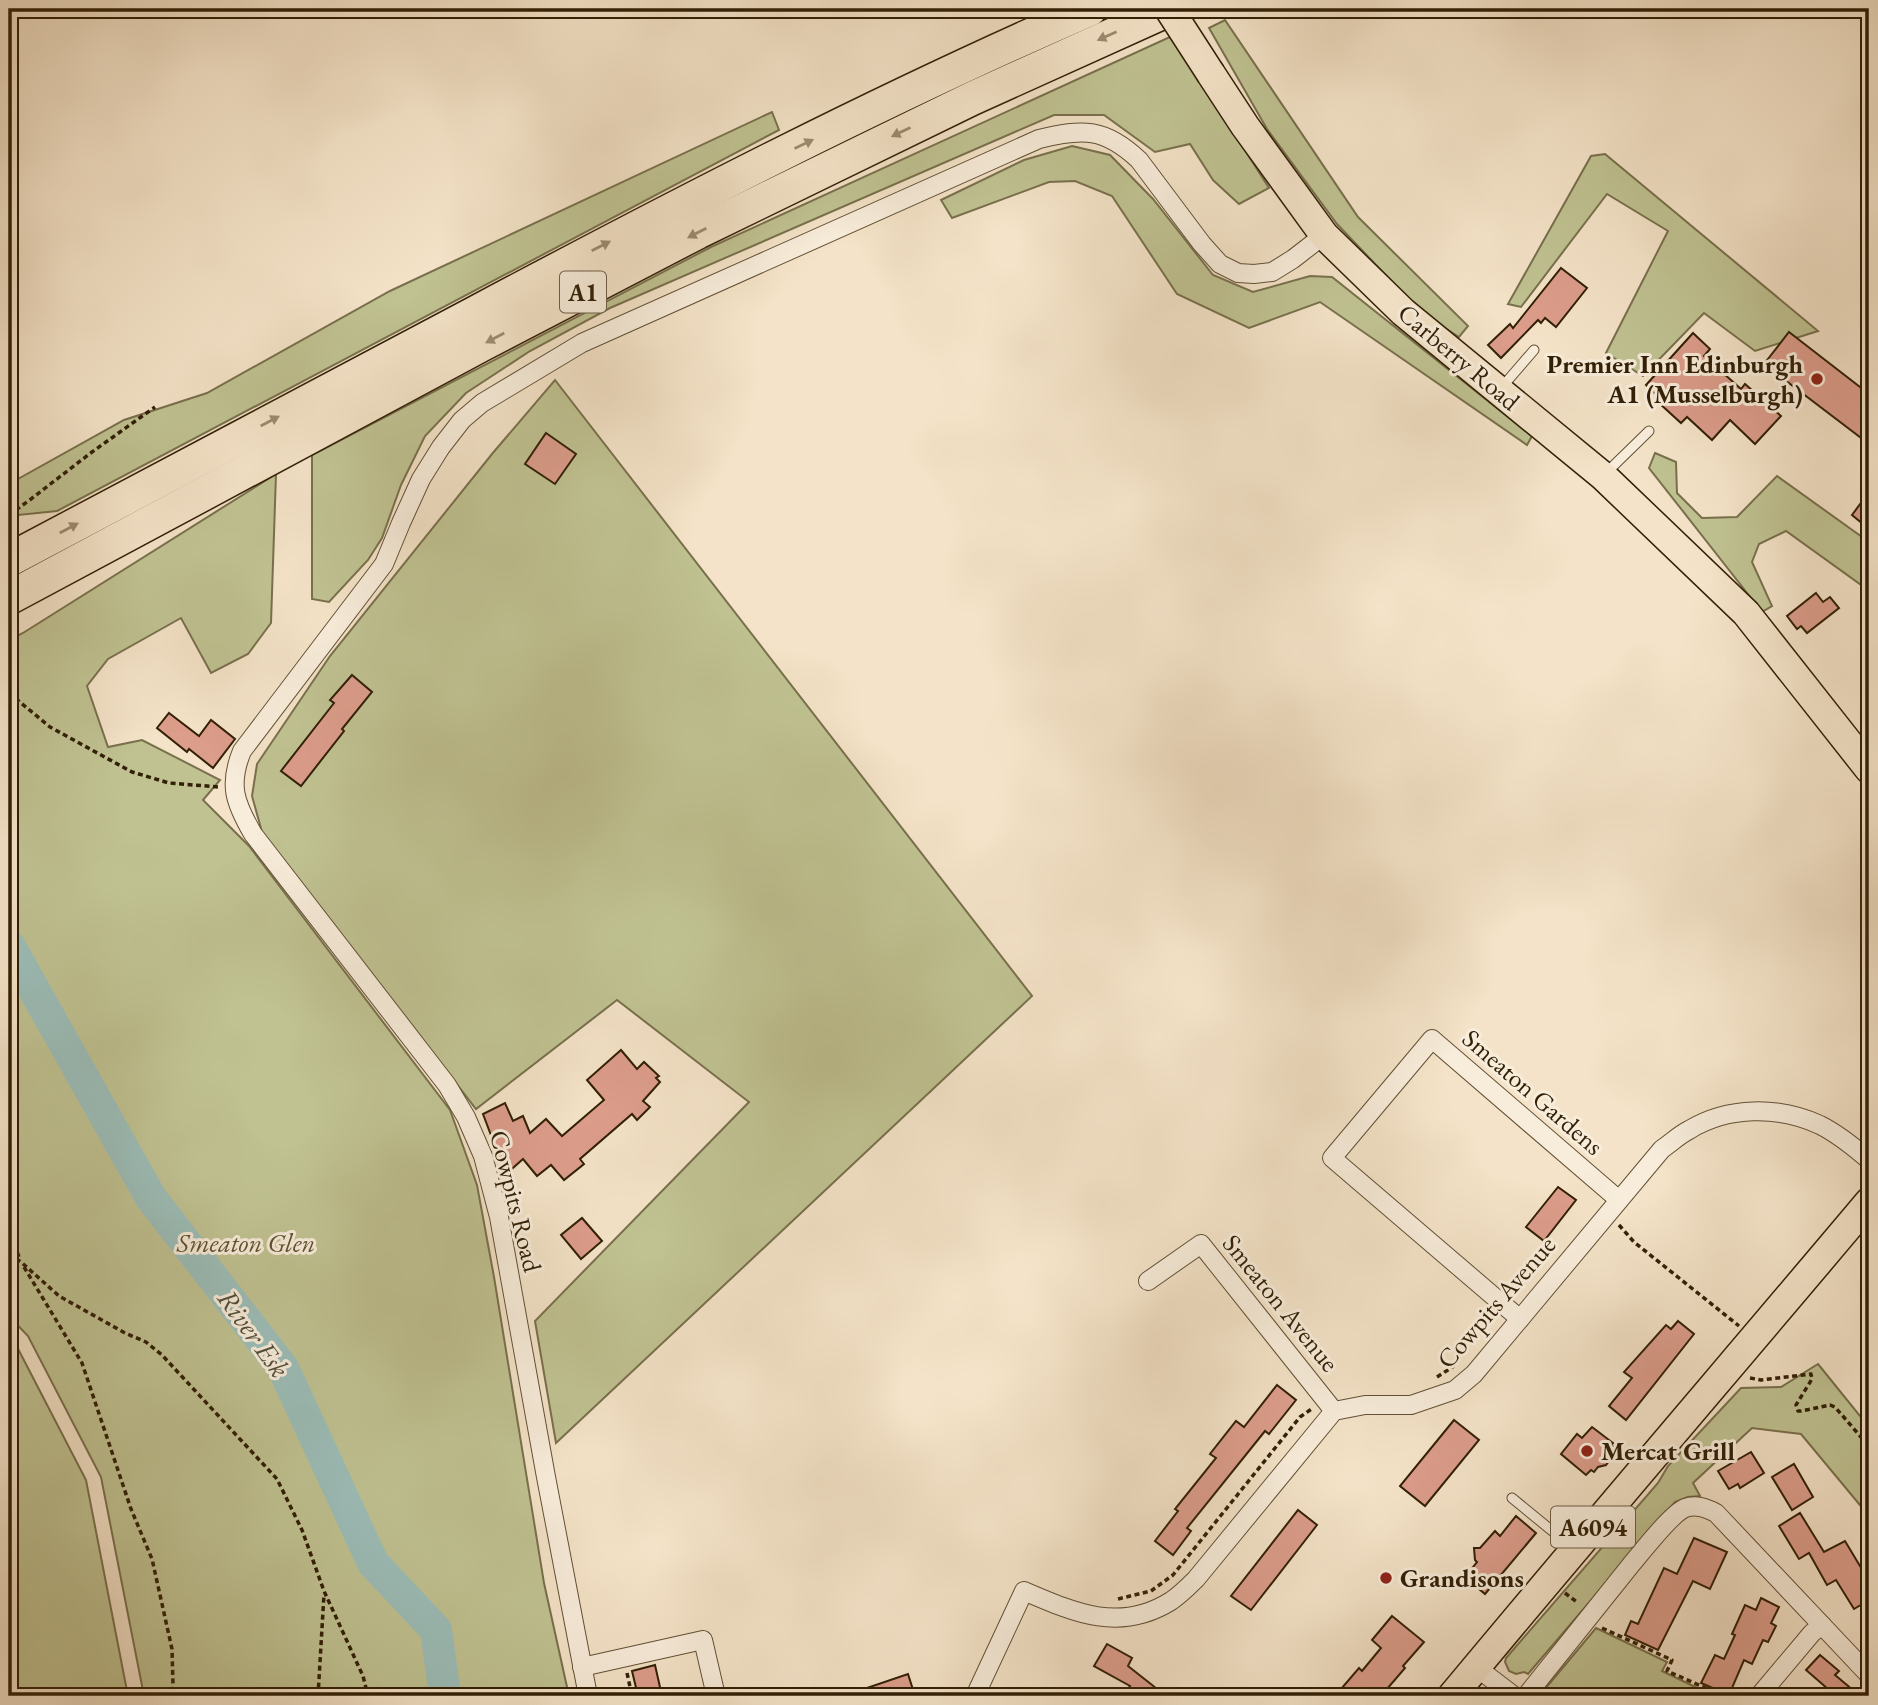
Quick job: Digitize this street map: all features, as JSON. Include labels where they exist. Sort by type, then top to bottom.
[{"type":"highway","name":"A1","points":[[9,560],[724,182],[1090,9]]},
{"type":"highway","name":"A1","points":[[9,598],[698,232],[973,98],[1169,9]]},
{"type":"main road","name":"Carberry Road","points":[[1169,9],[1245,126],[1324,235],[1403,312],[1603,476],[1746,613],[1869,769]]},
{"type":"main road","name":"A6094","points":[[1452,1696],[1869,1202]]},
{"type":"street","points":[[234,788],[235,769],[242,751],[384,564],[421,479],[462,420],[482,403],[582,343],[930,186],[1039,139],[1061,133],[1083,132],[1107,136],[1127,149],[1139,160],[1202,244],[1220,264],[1238,273],[1272,272],[1324,235]]},
{"type":"street","name":"Cowpits Road","points":[[234,788],[240,812],[253,834],[447,1086],[467,1117],[483,1157],[499,1217],[588,1696]]},
{"type":"street","name":"Smeaton Gardens","points":[[1520,1319],[1332,1158],[1432,1039],[1614,1206]]},
{"type":"street","name":"Cowpits Avenue","points":[[1334,1411],[1365,1405],[1411,1405],[1455,1390],[1474,1374],[1662,1149],[1690,1129],[1721,1116],[1749,1110],[1787,1115],[1820,1125],[1869,1160]]},
{"type":"street","name":"Smeaton Avenue","points":[[1148,1281],[1201,1244],[1334,1411]]},
{"type":"street","points":[[975,1696],[1024,1591],[1074,1612],[1099,1618],[1124,1618],[1150,1611],[1172,1600],[1196,1579],[1334,1411]]},
{"type":"street","points":[[1526,1696],[1650,1542],[1676,1515],[1685,1508],[1696,1506],[1716,1513],[1869,1675]]},
{"type":"street","points":[[1759,1696],[1812,1633],[1822,1625]]},
{"type":"street","points":[[582,1667],[703,1640],[716,1696]]},
{"type":"street","points":[[1476,1667],[1514,1696]]},
{"type":"lane","points":[[1498,390],[1534,350]]},
{"type":"lane","points":[[1603,476],[1649,432]]},
{"type":"lane","points":[[1512,1498],[1574,1549]]},
{"type":"path","points":[[9,515],[155,407]]},
{"type":"path","points":[[9,693],[50,727],[132,772],[169,783],[234,788]]},
{"type":"path","points":[[1614,1206],[1634,1242],[1746,1349],[1748,1371],[1745,1375],[1760,1380],[1811,1374],[1812,1378],[1796,1409],[1801,1411],[1830,1405],[1835,1407],[1867,1444],[1869,1461]]},
{"type":"path","points":[[9,1228],[21,1262],[82,1363],[131,1509],[152,1559],[172,1649],[172,1696]]},
{"type":"path","points":[[9,1254],[59,1296],[146,1342],[162,1355],[277,1479],[302,1530],[324,1591],[363,1676],[368,1696]]},
{"type":"path","points":[[1548,1581],[1592,1614],[1598,1626],[1672,1660],[1667,1671],[1724,1696]]},
{"type":"path","points":[[318,1696],[324,1591]]},
{"type":"path","points":[[624,1657],[632,1696]]},
{"type":"green space","points":[[1225,20],[1358,217],[1468,326],[1459,337],[1423,314],[1337,224],[1267,129],[1209,28]]},
{"type":"green space","points":[[1172,36],[1269,188],[1239,204],[1213,180],[1190,144],[1155,152],[1104,115],[1054,115],[610,308],[530,351],[466,393],[425,436],[401,485],[382,538],[368,560],[329,602],[312,599],[312,455],[711,247]]},
{"type":"green space","points":[[772,112],[779,130],[57,511],[9,516],[9,484],[124,420],[207,393],[390,291]]},
{"type":"green space","points":[[1072,146],[1110,155],[1153,199],[1213,275],[1253,292],[1310,276],[1332,277],[1532,436],[1527,445],[1320,302],[1249,328],[1177,294],[1112,196],[1075,181],[1049,182],[952,218],[941,200],[1024,160]]},
{"type":"green space","points":[[1605,154],[1818,331],[1755,351],[1704,313],[1643,376],[1606,353],[1668,231],[1607,194],[1521,307],[1508,304],[1591,156]]},
{"type":"green space","points":[[555,380],[1032,996],[556,1443],[535,1321],[749,1102],[617,1000],[476,1109],[262,832],[252,796],[257,764],[330,656]]},
{"type":"green space","points":[[1655,453],[1676,462],[1677,493],[1702,518],[1737,517],[1777,476],[1869,542],[1869,580],[1864,587],[1786,531],[1759,544],[1752,562],[1772,606],[1762,612],[1649,468]]},
{"type":"green space","name":"Smeaton Glen","points":[[276,474],[271,623],[248,654],[211,673],[181,618],[108,659],[87,686],[108,747],[142,740],[220,780],[203,800],[249,846],[450,1110],[477,1185],[544,1583],[569,1696],[144,1696],[101,1477],[28,1336],[9,1316],[9,640]]},
{"type":"green space","points":[[9,1338],[15,1343],[86,1480],[128,1696],[9,1696]]},
{"type":"green space","points":[[1818,1364],[1869,1427],[1869,1516],[1801,1434],[1752,1428],[1693,1483],[1700,1496],[1675,1502],[1528,1674],[1509,1671],[1506,1658],[1658,1483],[1668,1466],[1741,1388],[1781,1387]]},
{"type":"green space","points":[[1596,1628],[1667,1662],[1662,1671],[1714,1696],[1539,1696]]},
{"type":"building","points":[[1561,268],[1587,288],[1556,327],[1545,318],[1541,323],[1538,320],[1501,358],[1488,345],[1510,324],[1513,328]]},
{"type":"building","name":"Premier Inn Edinburgh A1 (Musselburgh)","points":[[1789,332],[1869,394],[1869,444],[1764,364]]},
{"type":"building","points":[[1693,333],[1710,349],[1704,356],[1741,389],[1745,384],[1781,416],[1755,444],[1730,420],[1712,440],[1687,417],[1681,423],[1659,403],[1662,400],[1646,385]]},
{"type":"building","points":[[546,433],[576,454],[555,484],[525,464]]},
{"type":"building","points":[[1869,492],[1869,529],[1852,515]]},
{"type":"building","points":[[1816,593],[1823,602],[1830,597],[1839,608],[1807,633],[1801,626],[1797,629],[1787,616]]},
{"type":"building","points":[[352,675],[372,692],[301,786],[281,771],[334,703],[330,700]]},
{"type":"building","points":[[169,713],[199,736],[211,720],[235,739],[213,768],[157,728]]},
{"type":"building","points":[[621,1050],[637,1069],[644,1062],[659,1076],[656,1078],[660,1082],[643,1101],[650,1107],[637,1120],[632,1114],[580,1159],[584,1164],[564,1180],[551,1165],[537,1176],[523,1159],[504,1176],[483,1114],[505,1103],[513,1121],[523,1116],[530,1133],[546,1119],[562,1136],[604,1100],[587,1080]]},
{"type":"building","points":[[1558,1187],[1576,1200],[1544,1241],[1526,1227]]},
{"type":"building","points":[[582,1218],[602,1241],[581,1259],[561,1235]]},
{"type":"building","points":[[1678,1321],[1694,1334],[1626,1420],[1609,1406],[1632,1378],[1624,1372],[1666,1325],[1671,1329]]},
{"type":"building","points":[[1277,1385],[1296,1400],[1269,1434],[1265,1431],[1187,1528],[1191,1531],[1173,1555],[1155,1541],[1178,1511],[1175,1509],[1216,1458],[1210,1454],[1236,1421],[1244,1427]]},
{"type":"building","points":[[1454,1420],[1479,1440],[1425,1506],[1400,1486]]},
{"type":"building","name":"Mercat Grill","points":[[1592,1427],[1613,1443],[1611,1445],[1614,1447],[1608,1454],[1609,1461],[1606,1465],[1598,1467],[1594,1472],[1591,1470],[1586,1475],[1561,1454],[1577,1434],[1582,1438]]},
{"type":"building","points":[[1751,1452],[1764,1473],[1740,1488],[1738,1484],[1729,1489],[1718,1471]]},
{"type":"building","points":[[1794,1464],[1813,1497],[1792,1510],[1772,1477]]},
{"type":"building","points":[[1298,1510],[1317,1525],[1251,1610],[1231,1596]]},
{"type":"building","points":[[1800,1513],[1824,1552],[1845,1541],[1869,1581],[1869,1600],[1854,1609],[1836,1580],[1827,1585],[1809,1553],[1799,1559],[1779,1526]]},
{"type":"building","points":[[1516,1516],[1536,1533],[1485,1594],[1465,1577],[1477,1562],[1474,1548],[1480,1548],[1495,1531],[1500,1536]]},
{"type":"building","points":[[1694,1538],[1727,1552],[1710,1589],[1693,1581],[1658,1650],[1625,1635],[1631,1621],[1638,1624],[1664,1568],[1677,1574]]},
{"type":"building","points":[[1761,1598],[1779,1607],[1771,1623],[1776,1626],[1768,1642],[1763,1640],[1752,1664],[1744,1660],[1729,1695],[1701,1683],[1715,1655],[1724,1659],[1745,1605],[1756,1610]]},
{"type":"building","points":[[1392,1616],[1424,1642],[1381,1696],[1335,1696],[1359,1668],[1362,1671],[1381,1648],[1372,1640]]},
{"type":"building","points":[[1107,1644],[1132,1658],[1128,1666],[1166,1696],[1122,1696],[1130,1686],[1094,1666]]},
{"type":"building","points":[[1820,1655],[1839,1671],[1835,1675],[1860,1696],[1836,1696],[1806,1670]]},
{"type":"building","points":[[655,1665],[662,1696],[638,1696],[632,1671]]},
{"type":"building","points":[[908,1674],[915,1696],[849,1694]]},
{"type":"waterway","name":"River Esk","points":[[9,945],[151,1198],[283,1368],[373,1563],[436,1630],[445,1696]]},
{"type":"place","name":"Premier Inn Edinburgh A1 (Musselburgh)","points":[[1817,379]]},
{"type":"place","name":"Mercat Grill","points":[[1587,1451]]},
{"type":"place","name":"Grandisons","points":[[1386,1578]]}]
